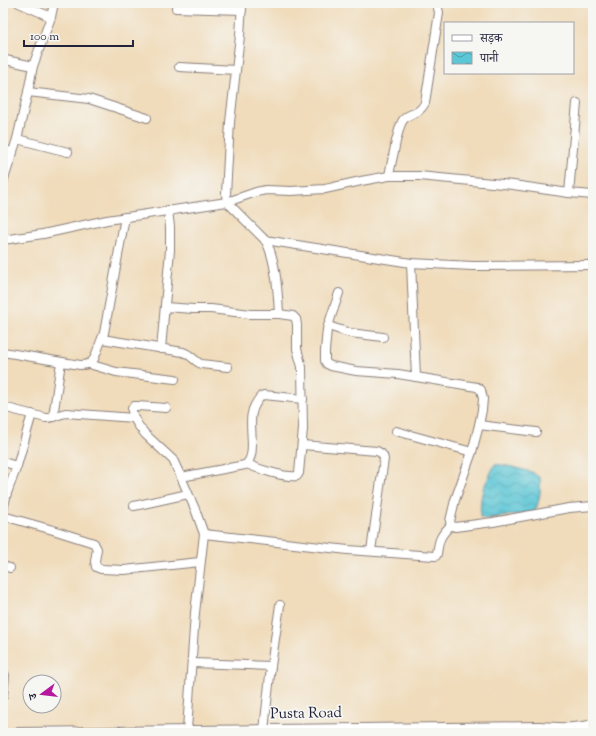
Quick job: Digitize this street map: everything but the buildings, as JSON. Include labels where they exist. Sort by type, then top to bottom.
[{"type":"street","points":[[19,3],[51,17]]},
{"type":"street","points":[[3,182],[17,139],[33,66],[51,17],[54,3]]},
{"type":"street","points":[[389,176],[399,128],[403,120],[418,112],[425,103],[439,14],[436,3]]},
{"type":"street","points":[[176,8],[242,6],[230,122],[226,194],[227,202],[265,240],[269,247],[278,287],[279,314]]},
{"type":"street","points":[[3,59],[33,66]]},
{"type":"street","points":[[179,67],[236,70]]},
{"type":"street","points":[[28,92],[89,100],[146,118]]},
{"type":"street","points":[[569,193],[578,103]]},
{"type":"street","points":[[17,139],[68,152]]},
{"type":"street","points":[[3,149],[13,153]]},
{"type":"street","points":[[3,240],[43,234],[107,220],[227,202],[266,190],[291,191],[325,189],[389,176],[418,176],[513,185],[593,195]]},
{"type":"street","points":[[161,349],[170,250],[168,210]]},
{"type":"street","points":[[89,364],[94,359],[104,333],[125,217]]},
{"type":"street","points":[[265,240],[411,263],[473,266],[593,265]]},
{"type":"street","points":[[411,263],[416,377]]},
{"type":"street","points":[[339,293],[328,326],[325,351],[327,364],[356,371],[398,374],[479,388],[481,390],[483,399],[479,425],[472,452],[455,500],[450,521],[451,525]]},
{"type":"street","points":[[165,307],[211,309],[250,314],[279,314],[293,316],[296,319],[297,350],[302,367],[303,429],[299,471],[297,476],[262,470],[247,464],[182,477]]},
{"type":"street","points":[[328,326],[350,333],[383,337]]},
{"type":"street","points":[[102,339],[189,354],[201,364],[228,366]]},
{"type":"street","points":[[3,352],[80,365],[89,364],[116,372],[176,378]]},
{"type":"street","points":[[53,418],[61,362]]},
{"type":"street","points":[[247,464],[252,454],[252,413],[261,396],[264,395],[303,399]]},
{"type":"street","points":[[166,408],[134,406],[132,411],[134,418],[145,434],[173,460],[182,477],[204,534],[194,613],[187,730]]},
{"type":"street","points":[[3,407],[46,418],[53,418],[66,413],[134,418]]},
{"type":"street","points":[[3,510],[5,492],[17,466],[32,414]]},
{"type":"street","points":[[479,425],[536,432]]},
{"type":"street","points":[[396,431],[472,452]]},
{"type":"street","points":[[302,445],[377,451],[383,454],[384,459],[371,551]]},
{"type":"street","points":[[3,462],[17,466]]},
{"type":"street","points":[[134,506],[188,494]]},
{"type":"street","points":[[451,525],[455,527],[494,522],[569,508],[593,506]]},
{"type":"street","points":[[3,516],[94,543],[97,549],[95,561],[96,567],[101,569],[124,570],[200,562]]},
{"type":"street","points":[[204,534],[348,550],[435,556],[437,554],[440,538],[451,525]]},
{"type":"street","points":[[264,730],[280,605]]},
{"type":"street","points":[[192,663],[271,666]]},
{"type":"street","points":[[3,696],[5,675]]},
{"type":"street","name":"Pusta Road","points":[[18,733],[187,730],[540,730],[580,728],[593,725]]},
{"type":"water","points":[[495,464],[532,472],[540,478],[540,496],[534,512],[486,519],[480,517],[483,489]]}]
